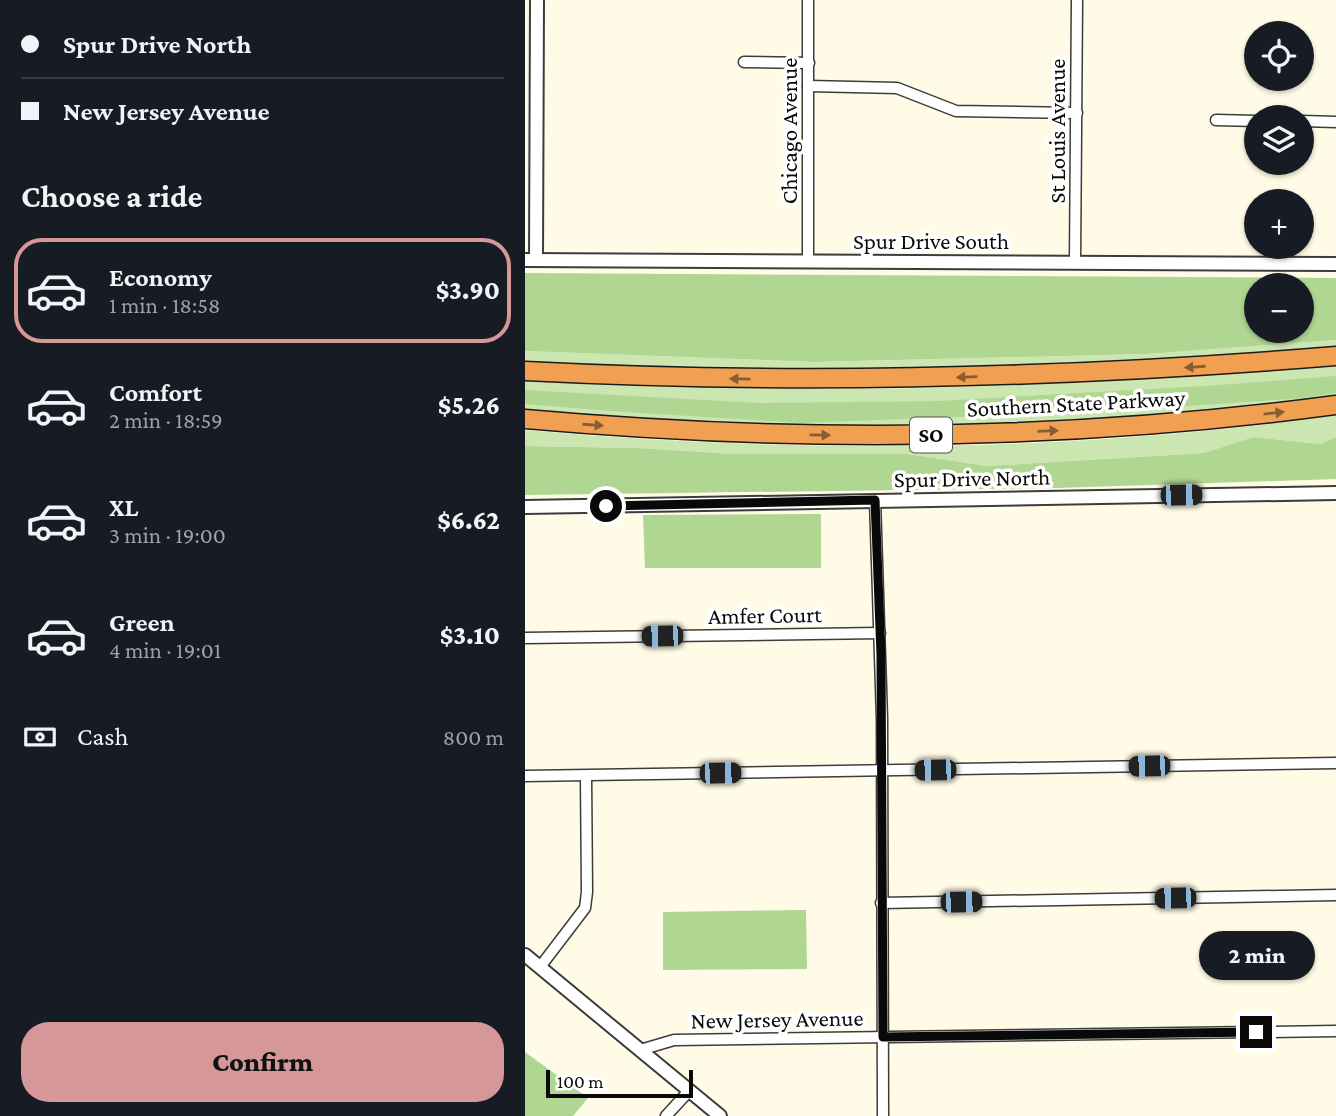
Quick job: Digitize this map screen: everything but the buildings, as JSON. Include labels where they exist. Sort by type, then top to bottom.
[{"type":"highway","name":"Southern State Parkway","points":[[525,371],[713,379],[948,378],[1147,370],[1336,356]]},
{"type":"highway","name":"Southern State Parkway","points":[[525,419],[664,430],[760,434],[987,434],[1141,425],[1336,405]]},
{"type":"street","points":[[531,260],[537,0]]},
{"type":"street","name":"Chicago Avenue","points":[[808,262],[809,0]]},
{"type":"street","name":"St Louis Avenue","points":[[1075,263],[1077,0]]},
{"type":"street","points":[[744,62],[809,63]]},
{"type":"street","points":[[809,86],[897,88],[956,111],[1077,113]]},
{"type":"street","points":[[1216,120],[1244,121]]},
{"type":"street","points":[[1314,121],[1336,122]]},
{"type":"street","name":"Spur Drive South","points":[[531,260],[1336,264]]},
{"type":"street","name":"Spur Drive North","points":[[525,507],[1336,493]]},
{"type":"street","points":[[875,500],[880,633],[883,1116]]},
{"type":"street","name":"Amfer Court","points":[[525,638],[880,633]]},
{"type":"street","points":[[525,776],[1336,764]]},
{"type":"street","points":[[540,967],[585,908],[586,776]]},
{"type":"street","points":[[881,903],[1336,895]]},
{"type":"street","points":[[525,955],[720,1116]]},
{"type":"street","name":"New Jersey Avenue","points":[[640,1050],[674,1040],[1336,1031]]},
{"type":"street","points":[[666,1116],[688,1091]]},
{"type":"green space","points":[[525,273],[1244,277],[1244,343],[1296,343],[1147,354],[814,362],[525,351]]},
{"type":"green space","points":[[1314,278],[1336,278],[1336,340],[1314,342]]},
{"type":"green space","points":[[1336,340],[1336,347],[1042,367],[688,371],[525,364],[525,351],[814,362],[1147,354]]},
{"type":"green space","points":[[1336,364],[1336,397],[1066,423],[931,428],[795,428],[660,422],[525,411],[525,381],[771,388],[918,388],[1127,380]]},
{"type":"green space","points":[[1336,376],[1336,393],[1304,398],[1129,410],[800,423],[525,404],[525,390],[759,403],[938,401]]},
{"type":"green space","points":[[1336,415],[1336,437],[1321,444],[1253,437],[1204,453],[987,466],[908,454],[734,454],[639,448],[525,446],[525,430],[626,438],[829,446],[1033,443],[1236,428]]},
{"type":"green space","points":[[1253,437],[1321,444],[1336,437],[1336,479],[1057,488],[525,495],[525,446],[639,448],[734,454],[908,454],[987,466],[1204,453]]},
{"type":"green space","points":[[821,514],[821,568],[645,568],[643,515]]},
{"type":"green space","points":[[806,910],[807,969],[663,970],[663,912]]},
{"type":"green space","points":[[525,1052],[588,1098],[573,1116],[525,1116]]},
{"type":"route","points":[[606,506],[875,500],[882,719],[883,1037],[1256,1032]]}]
